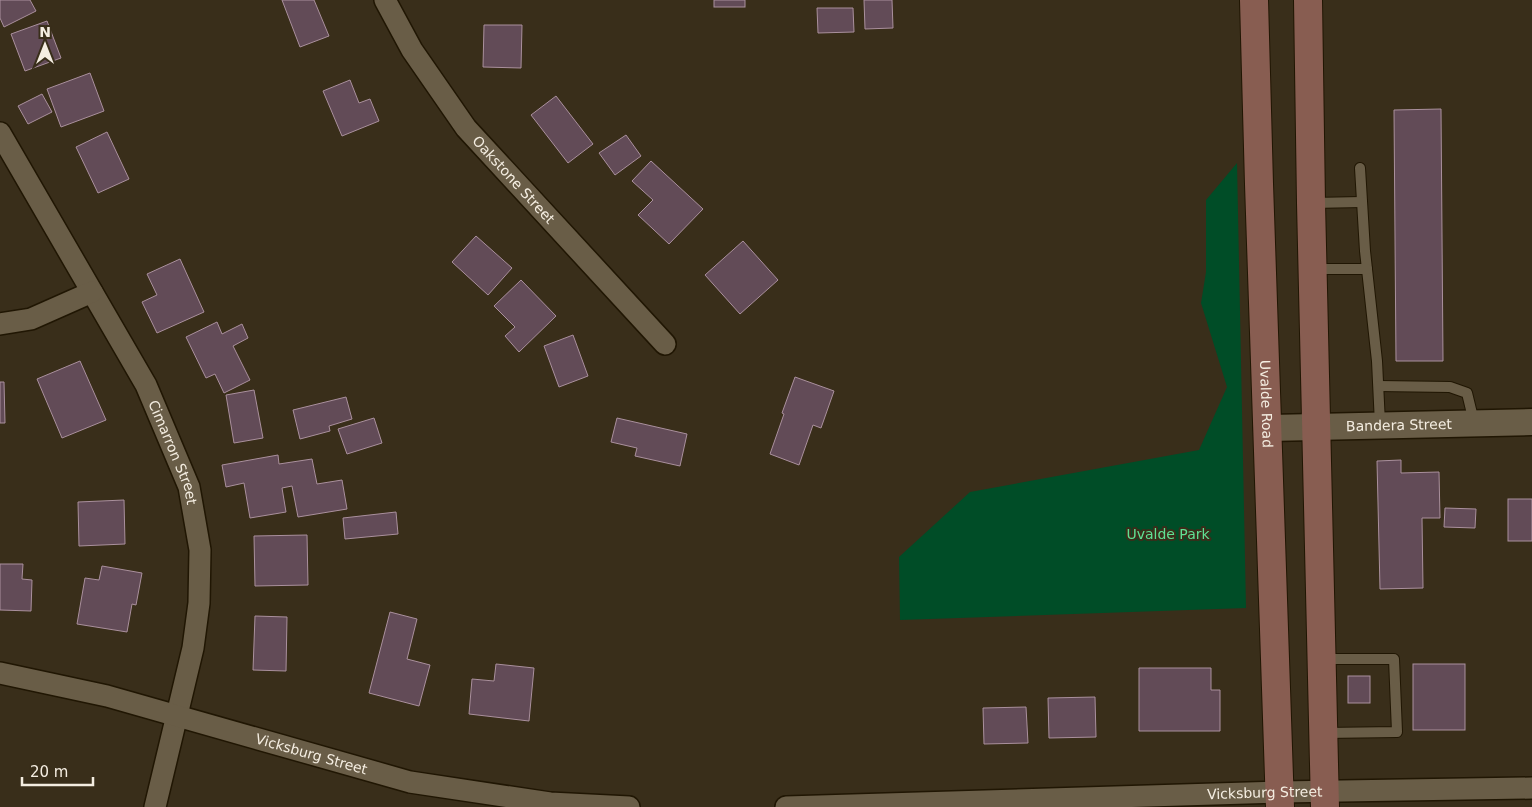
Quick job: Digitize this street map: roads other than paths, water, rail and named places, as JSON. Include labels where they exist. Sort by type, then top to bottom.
[{"type":"main road","points":[[1309,12],[1312,269],[1325,799]]},
{"type":"main road","name":"Uvalde Road","points":[[1255,13],[1280,800]]},
{"type":"street","name":"Oakstone Street","points":[[385,0],[412,50],[466,128],[665,344]]},
{"type":"street","name":"Cimarron Street","points":[[0,133],[146,384],[189,487],[200,550],[200,603],[193,648],[154,807]]},
{"type":"street","points":[[0,324],[31,319],[92,292]]},
{"type":"street","name":"Bandera Street","points":[[1267,428],[1532,422]]},
{"type":"street","name":"Vicksburg Street","points":[[0,673],[107,696],[410,782],[550,803],[629,807]]},
{"type":"street","name":"Vicksburg Street","points":[[786,807],[1325,799],[1532,788]]},
{"type":"lane","points":[[1360,168],[1367,269],[1378,361],[1380,425]]},
{"type":"lane","points":[[1311,203],[1362,202]]},
{"type":"lane","points":[[1312,269],[1367,269]]},
{"type":"lane","points":[[1378,386],[1450,387],[1466,393],[1474,423]]},
{"type":"lane","points":[[1322,659],[1394,659],[1397,732],[1323,733]]},
{"type":"park label","name":"Uvalde Park","points":[[1168,534]]}]
